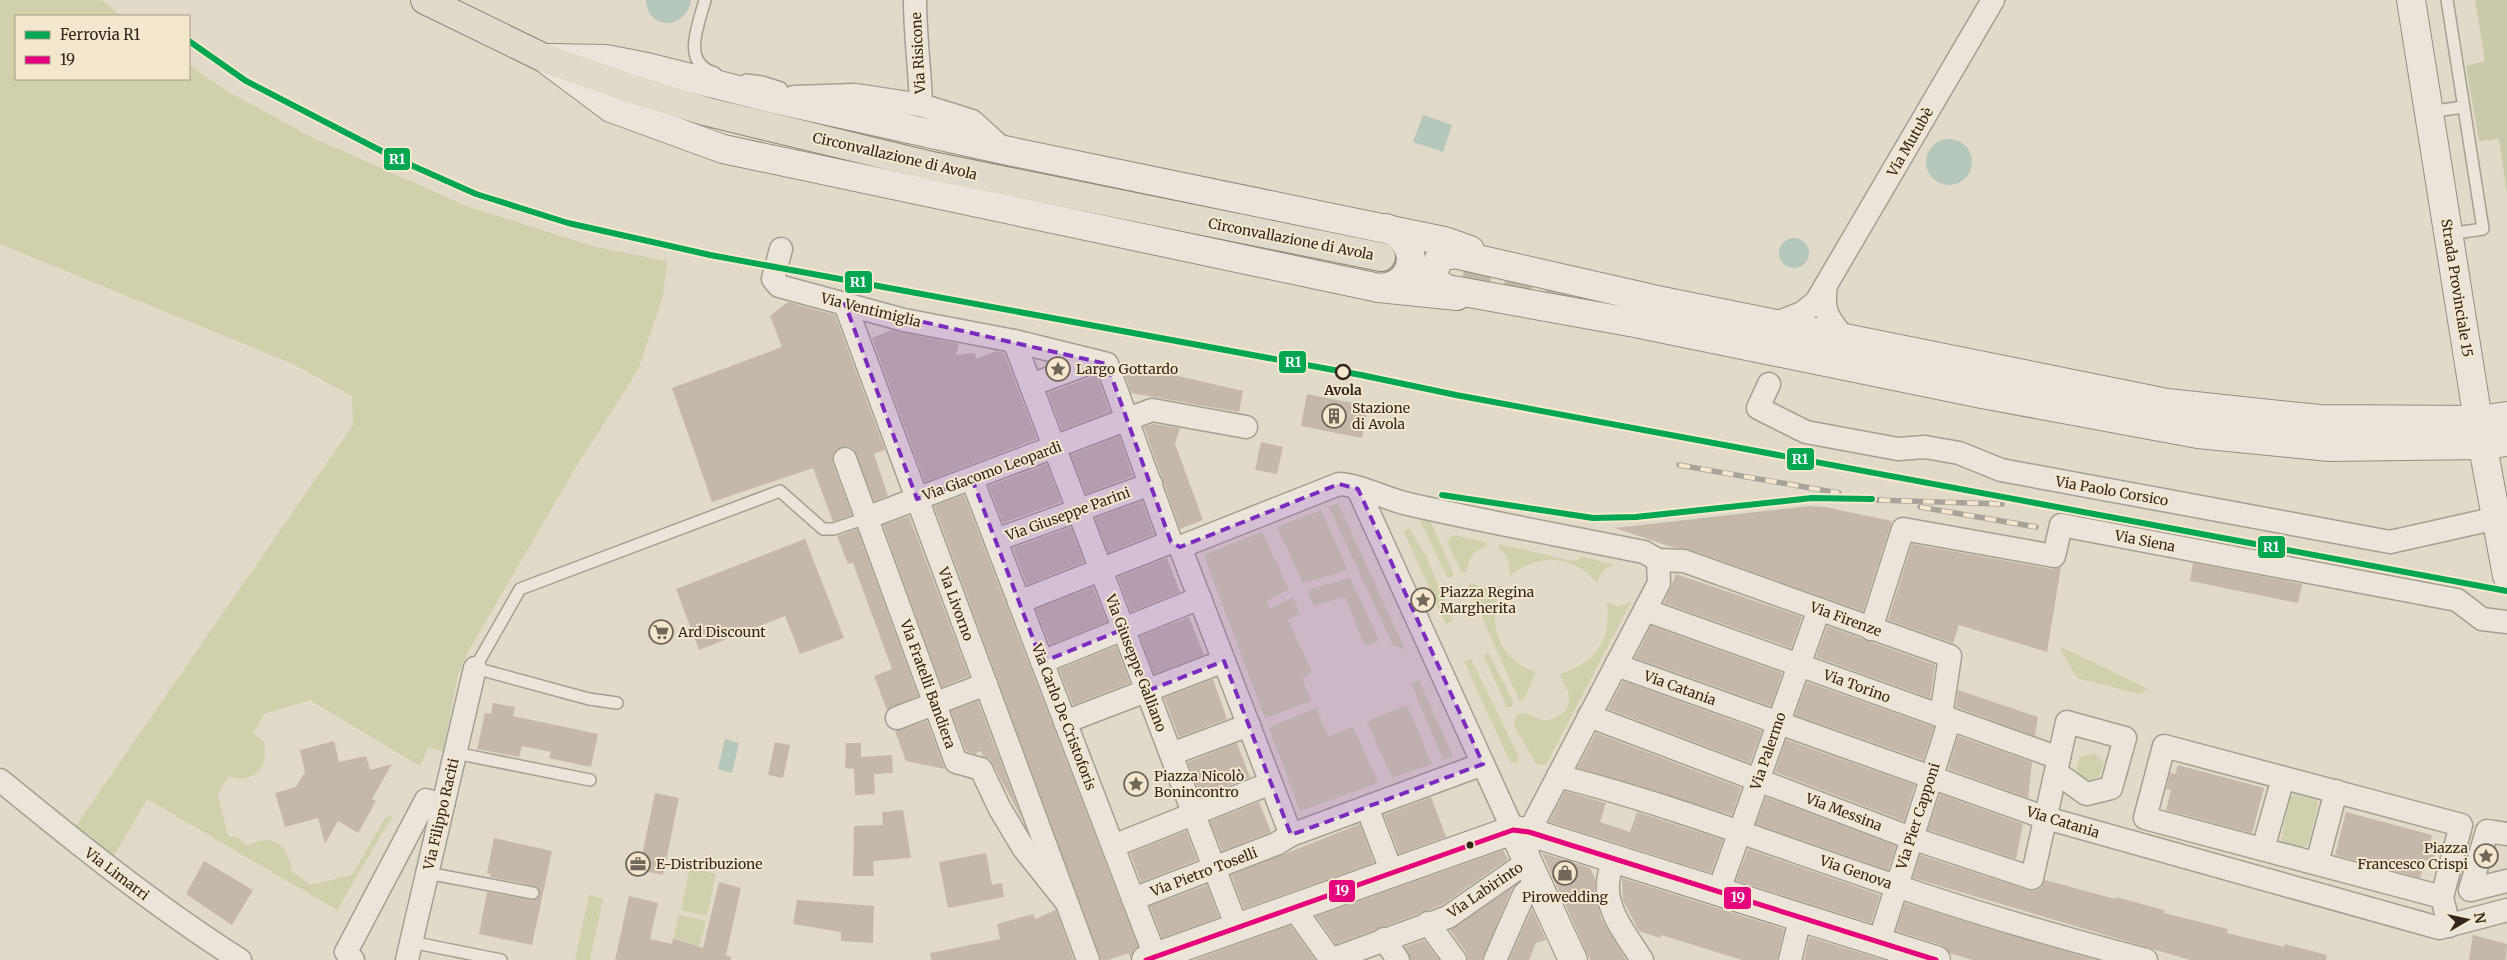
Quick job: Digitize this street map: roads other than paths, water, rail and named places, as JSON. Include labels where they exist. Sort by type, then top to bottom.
[{"type":"main road","name":"Circonvallazione di Avola","points":[[425,0],[544,58],[629,88],[708,112],[932,166],[1381,257]]},
{"type":"street","name":"Via Risicone","points":[[915,0],[915,29],[920,65],[920,106]]},
{"type":"street","name":"Via Mutubè","points":[[1774,324],[1802,312],[1816,302],[1993,0]]},
{"type":"street","name":"Strada Provinciale 15","points":[[2411,0],[2449,234],[2489,436],[2497,518],[2507,576]]},
{"type":"street","points":[[544,58],[606,59],[1004,150],[1444,241],[1528,271]]},
{"type":"street","points":[[544,58],[611,108],[723,149],[1379,288],[1521,302]]},
{"type":"street","points":[[770,98],[855,95],[920,106],[972,120],[1004,150]]},
{"type":"street","points":[[1379,288],[1390,288],[1399,283],[1410,266],[1409,247],[1404,238],[1386,228]]},
{"type":"street","name":"Via Ventimiglia","points":[[782,249],[773,279],[778,286],[904,320],[1009,340],[1095,361]]},
{"type":"street","points":[[2489,436],[2167,404],[1845,339],[1455,254],[1440,257],[1434,266],[1434,277],[1442,287],[1635,323],[1982,394],[2198,434],[2329,447],[2489,436],[2507,416]]},
{"type":"street","points":[[1826,285],[1823,304],[1828,319],[1845,339]]},
{"type":"street","name":"Via Livorno","points":[[845,304],[1067,903]]},
{"type":"street","name":"Via Giuseppe Galliano","points":[[1009,340],[1033,392],[1055,448],[1237,928]]},
{"type":"street","points":[[1033,392],[1095,361],[1107,364],[1123,422],[1146,486],[1171,545],[1283,840]]},
{"type":"street","name":"Via Paolo Corsico","points":[[1769,384],[1758,408],[1806,432],[1898,449],[1925,447],[1950,452],[2001,470],[2390,542],[2497,518]]},
{"type":"street","name":"Via Giacomo Leopardi","points":[[866,518],[1152,410],[1246,427]]},
{"type":"street","name":"Via Fratelli Bandiera","points":[[845,459],[956,762],[981,769],[1000,809],[1024,849],[1067,903],[1088,960]]},
{"type":"street","name":"Via Carlo De Cristoforis","points":[[972,479],[1133,899],[1150,958]]},
{"type":"street","points":[[1019,602],[1101,570],[1339,484],[1350,484],[1358,489],[1407,504],[1644,552],[1658,560],[1659,583],[1650,612],[1563,778],[1521,831],[1392,873],[1150,958]]},
{"type":"street","name":"Via Giuseppe Parini","points":[[996,540],[1146,486]]},
{"type":"street","points":[[1358,489],[1483,764],[1521,831],[1532,872],[1565,958]]},
{"type":"street","name":"Via Siena","points":[[1871,629],[1903,529],[2054,556],[2061,526],[2457,600],[2482,620],[2507,622]]},
{"type":"street","name":"Via Firenze","points":[[1658,560],[1684,561],[1950,656],[1945,718]]},
{"type":"street","points":[[1042,662],[1192,601]]},
{"type":"street","name":"Via Palermo","points":[[1718,893],[1819,609]]},
{"type":"street","name":"Via Torino","points":[[1650,612],[1945,718],[2058,765],[2046,818]]},
{"type":"street","points":[[1065,722],[1216,664]]},
{"type":"street","name":"Via Catania","points":[[1621,667],[2046,818],[2439,928],[2507,910]]},
{"type":"street","name":"Via Filippo Raciti","points":[[409,951],[475,668]]},
{"type":"street","points":[[898,718],[986,684]]},
{"type":"street","name":"Via Messina","points":[[1595,718],[1910,838],[2032,878],[2046,818]]},
{"type":"street","name":"Via Pier Capponi","points":[[1879,942],[1930,777],[1945,718]]},
{"type":"street","points":[[1171,754],[1240,728]]},
{"type":"street","points":[[2442,897],[2145,818],[2164,746],[2461,825],[2442,897],[2449,926]]},
{"type":"street","name":"Via Pietro Toselli","points":[[1133,899],[1283,840],[1369,813],[1483,764]]},
{"type":"street","name":"Via Genova","points":[[1563,778],[1740,832],[1896,886],[2112,956],[2146,960]]},
{"type":"street","points":[[2263,849],[2283,778]]},
{"type":"street","name":"Via Limarri","points":[[0,780],[107,868],[197,933],[240,960]]},
{"type":"street","points":[[1113,846],[1263,786]]},
{"type":"street","points":[[2317,863],[2336,791]]},
{"type":"street","points":[[353,960],[346,952],[426,800],[443,805]]},
{"type":"street","points":[[1369,813],[1392,873]]},
{"type":"street","points":[[1521,831],[1936,960]]},
{"type":"street","points":[[2507,834],[2487,831],[2470,890],[2507,881]]},
{"type":"street","points":[[1613,859],[1608,884],[1611,901],[1619,925],[1637,952]]},
{"type":"street","points":[[1494,960],[1532,872]]},
{"type":"street","name":"Via Labirinto","points":[[1331,960],[1448,917],[1532,872]]},
{"type":"street","points":[[1294,908],[1331,960]]},
{"type":"street","points":[[1790,960],[1800,919]]},
{"type":"street","points":[[1428,923],[1455,960]]},
{"type":"street","points":[[1384,939],[1398,960]]},
{"type":"lane","points":[[705,0],[693,48],[701,66],[712,72],[762,82],[801,97]]},
{"type":"lane","points":[[2446,0],[2483,229],[2449,234]]},
{"type":"lane","points":[[2429,112],[2463,107]]},
{"type":"lane","points":[[617,703],[589,699],[475,668],[520,589],[780,491],[823,529],[834,530],[866,518]]},
{"type":"lane","points":[[455,752],[590,780]]},
{"type":"lane","points":[[427,873],[533,893]]},
{"type":"lane","points":[[409,951],[500,960]]},
{"type":"tunnel","points":[[1381,257],[1668,316]]},
{"type":"railway","points":[[1679,465],[1839,493]]},
{"type":"railway","points":[[1442,495],[1593,518],[1636,517],[1812,498],[2002,504]]},
{"type":"railway","points":[[1920,507],[2036,527]]},
{"type":"rail line","name":"R1","points":[[190,42],[246,81],[395,158],[476,194],[568,223],[710,255],[1361,375],[1456,395],[2507,591]]},
{"type":"rail line","name":"R1","points":[[1442,495],[1593,518],[1636,517],[1812,498],[1872,499]]},
{"type":"place","name":"Largo Gottardo","points":[[1058,369]]},
{"type":"place","name":"Avola","points":[[1343,372]]},
{"type":"place","name":"Stazione di Avola","points":[[1334,416]]},
{"type":"place","name":"Piazza Regina Margherita","points":[[1423,600]]},
{"type":"place","name":"Ard Discount","points":[[661,632]]},
{"type":"place","name":"Piazza Nicolò Bonincontro","points":[[1136,784]]},
{"type":"place","name":"Piazza Francesco Crispi","points":[[2486,856]]},
{"type":"place","name":"E-Distribuzione","points":[[638,864]]},
{"type":"place","name":"Pirowedding","points":[[1565,873]]}]
